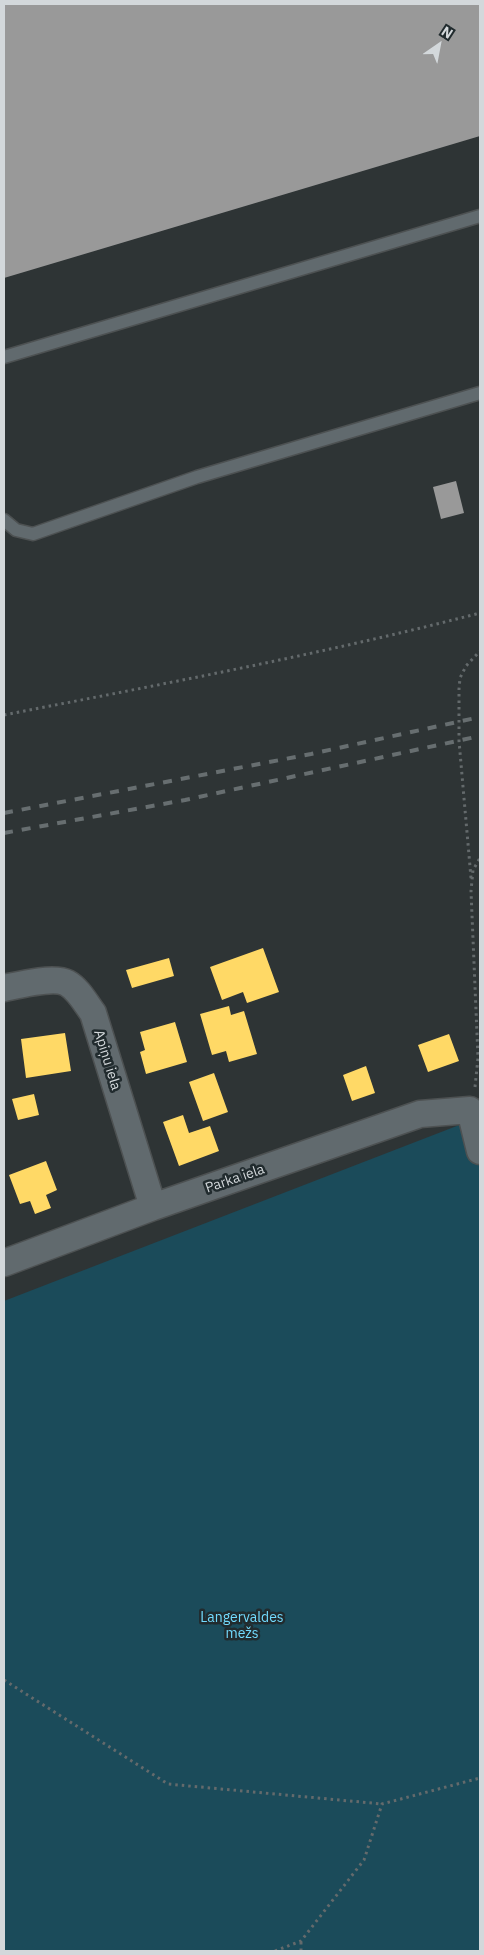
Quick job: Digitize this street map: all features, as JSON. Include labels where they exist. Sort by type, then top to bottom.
[{"type":"street","name":"Apiņu iela","points":[[4,988],[51,980],[66,982],[78,993],[92,1012],[153,1207]]},
{"type":"street","points":[[470,1110],[480,1151]]},
{"type":"street","name":"Parka iela","points":[[4,1263],[153,1207],[420,1114],[470,1110]]},
{"type":"lane","points":[[4,357],[480,216]]},
{"type":"lane","points":[[4,520],[16,530],[34,534],[197,477],[480,393]]},
{"type":"path","points":[[4,715],[178,682],[409,632],[480,613]]},
{"type":"path","points":[[470,1110],[476,1086],[478,1058],[471,880],[459,741],[459,690],[460,678],[466,666],[480,651]]},
{"type":"path","points":[[471,880],[473,870],[480,858]]},
{"type":"path","points":[[4,1680],[168,1784],[382,1804],[480,1778]]},
{"type":"path","points":[[275,1951],[301,1941],[364,1860],[382,1804]]},
{"type":"path","points":[[301,1941],[301,1951]]},
{"type":"green space","name":"Langervaldes mežs","points":[[480,1117],[480,1951],[4,1951],[4,1301]]},
{"type":"building: Homes","points":[[263,948],[279,992],[247,1003],[243,992],[222,1000],[210,967]]},
{"type":"building: Homes","points":[[169,958],[174,976],[132,988],[126,970]]},
{"type":"building: Homes","points":[[229,1006],[231,1015],[244,1011],[257,1054],[229,1062],[226,1051],[212,1055],[200,1014]]},
{"type":"building: Homes","points":[[175,1022],[187,1062],[146,1074],[140,1052],[145,1050],[140,1032]]},
{"type":"building: Homes","points":[[65,1033],[71,1071],[26,1078],[21,1039]]},
{"type":"building: Homes","points":[[449,1034],[459,1061],[428,1072],[418,1045]]},
{"type":"building: Homes","points":[[366,1066],[375,1093],[352,1101],[343,1075]]},
{"type":"building: Homes","points":[[214,1073],[228,1112],[203,1121],[189,1082]]},
{"type":"building: Homes","points":[[34,1094],[39,1115],[18,1120],[12,1099]]},
{"type":"building: Homes","points":[[183,1115],[189,1133],[210,1126],[219,1151],[179,1166],[163,1122]]},
{"type":"building: Homes","points":[[46,1161],[57,1190],[46,1195],[51,1208],[35,1214],[30,1201],[20,1204],[9,1175]]},
{"type":"building: Industry","points":[[4,4],[480,4],[480,136],[4,278]]},
{"type":"building: Industry","points":[[456,481],[464,513],[441,519],[433,487]]},
{"type":"railway","points":[[4,813],[311,754],[480,717]]},
{"type":"railway","points":[[4,833],[185,800],[480,736]]}]
